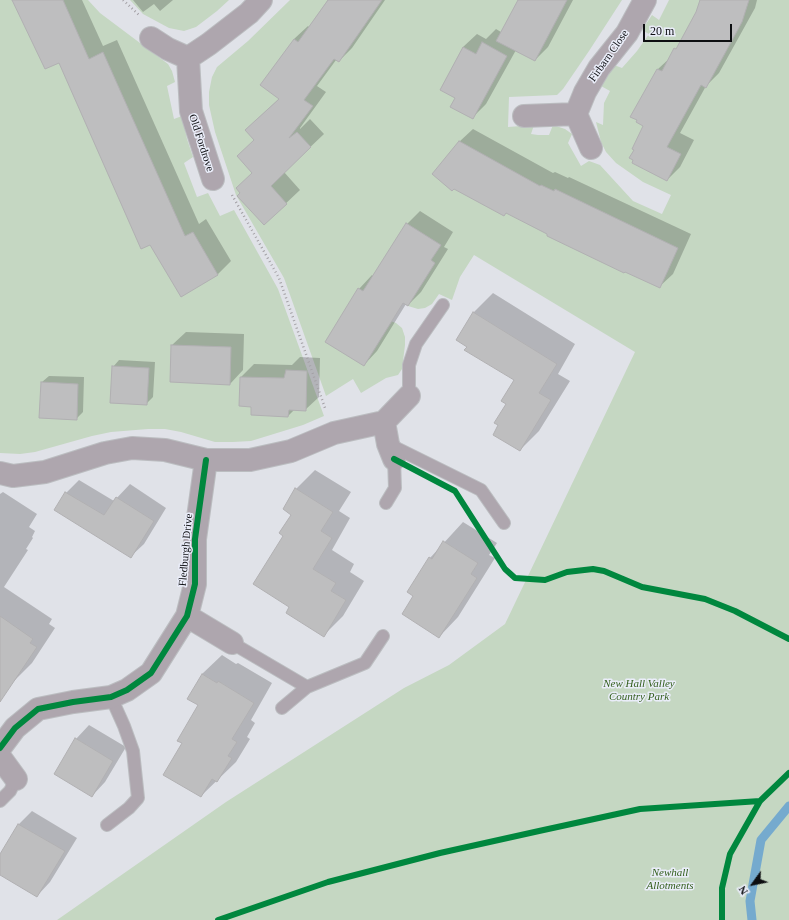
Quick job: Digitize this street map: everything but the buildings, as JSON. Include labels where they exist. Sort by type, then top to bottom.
[{"type":"street","points":[[151,38],[168,49],[188,58],[209,44],[249,13],[261,0]]},
{"type":"street","name":"Firbarn Close","points":[[576,114],[585,92],[599,68],[627,32],[645,0]]},
{"type":"street","name":"Old Fordrove","points":[[188,58],[191,110],[213,179]]},
{"type":"street","points":[[524,116],[576,114],[592,148]]},
{"type":"street","points":[[0,474],[13,476],[45,472],[105,453],[132,448],[165,450],[206,460],[250,460],[291,451],[334,433],[384,422],[409,396]]},
{"type":"street","points":[[384,422],[391,452]]},
{"type":"street","name":"Fledburgh Drive","points":[[0,748],[15,728],[38,709],[73,702],[111,697],[127,690],[151,673],[187,616],[195,584],[195,539],[206,460]]},
{"type":"street","points":[[187,616],[232,642]]},
{"type":"street","points":[[0,757],[16,778]]},
{"type":"lane","points":[[409,396],[409,365],[416,344],[443,305]]},
{"type":"lane","points":[[386,503],[395,488],[391,452],[481,490],[504,523]]},
{"type":"lane","points":[[282,708],[307,687],[365,663],[383,636]]},
{"type":"lane","points":[[232,642],[307,687]]},
{"type":"lane","points":[[108,825],[129,808],[138,798],[133,751],[111,697]]},
{"type":"lane","points":[[0,801],[10,791],[16,778]]},
{"type":"path","points":[[213,179],[226,184],[279,278],[334,433]]},
{"type":"green space","points":[[0,0],[88,0],[100,13],[168,64],[175,82],[167,86],[174,119],[182,116],[193,157],[184,163],[197,197],[208,193],[220,216],[234,210],[278,289],[324,416],[303,425],[251,441],[215,442],[181,432],[165,429],[148,429],[111,432],[35,452],[20,454],[0,453]]},
{"type":"green space","points":[[130,0],[229,0],[196,27],[184,31],[169,28],[143,14]]},
{"type":"green space","points":[[290,0],[622,0],[563,89],[557,95],[509,97],[508,127],[534,125],[531,134],[538,135],[549,135],[553,125],[565,129],[572,134],[568,143],[581,166],[589,161],[600,165],[633,201],[662,214],[671,195],[643,182],[616,163],[606,152],[601,142],[596,122],[603,125],[604,103],[610,91],[601,86],[604,79],[614,65],[622,68],[637,51],[649,34],[642,30],[652,15],[659,20],[669,0],[789,0],[789,920],[57,920],[226,802],[404,688],[449,665],[505,624],[635,352],[474,255],[460,277],[452,300],[439,294],[432,304],[425,308],[418,309],[408,306],[400,301],[388,320],[396,323],[402,328],[405,337],[402,369],[398,375],[386,378],[361,393],[353,379],[326,396],[284,278],[236,195],[215,132],[209,105],[209,92],[212,77],[217,67],[248,41]]},
{"type":"waterway","points":[[752,920],[750,901],[761,840],[789,806]]},
{"type":"cycle path","points":[[394,459],[455,491],[505,569],[515,578],[545,580],[567,572],[593,569],[604,571],[642,587],[705,599],[735,611],[789,639]]},
{"type":"cycle path","points":[[0,748],[15,728],[38,709],[73,702],[111,697],[127,690],[151,673],[187,616],[195,584],[195,539],[206,460]]},
{"type":"cycle path","points":[[722,920],[722,888],[730,854],[760,801],[789,773]]},
{"type":"cycle path","points":[[218,920],[328,882],[440,853],[539,831],[640,809],[760,801]]},
{"type":"park label","name":"New Hall Valley Country Park","points":[[639,690]]},
{"type":"park label","name":"Newhall Allotments","points":[[670,879]]}]
